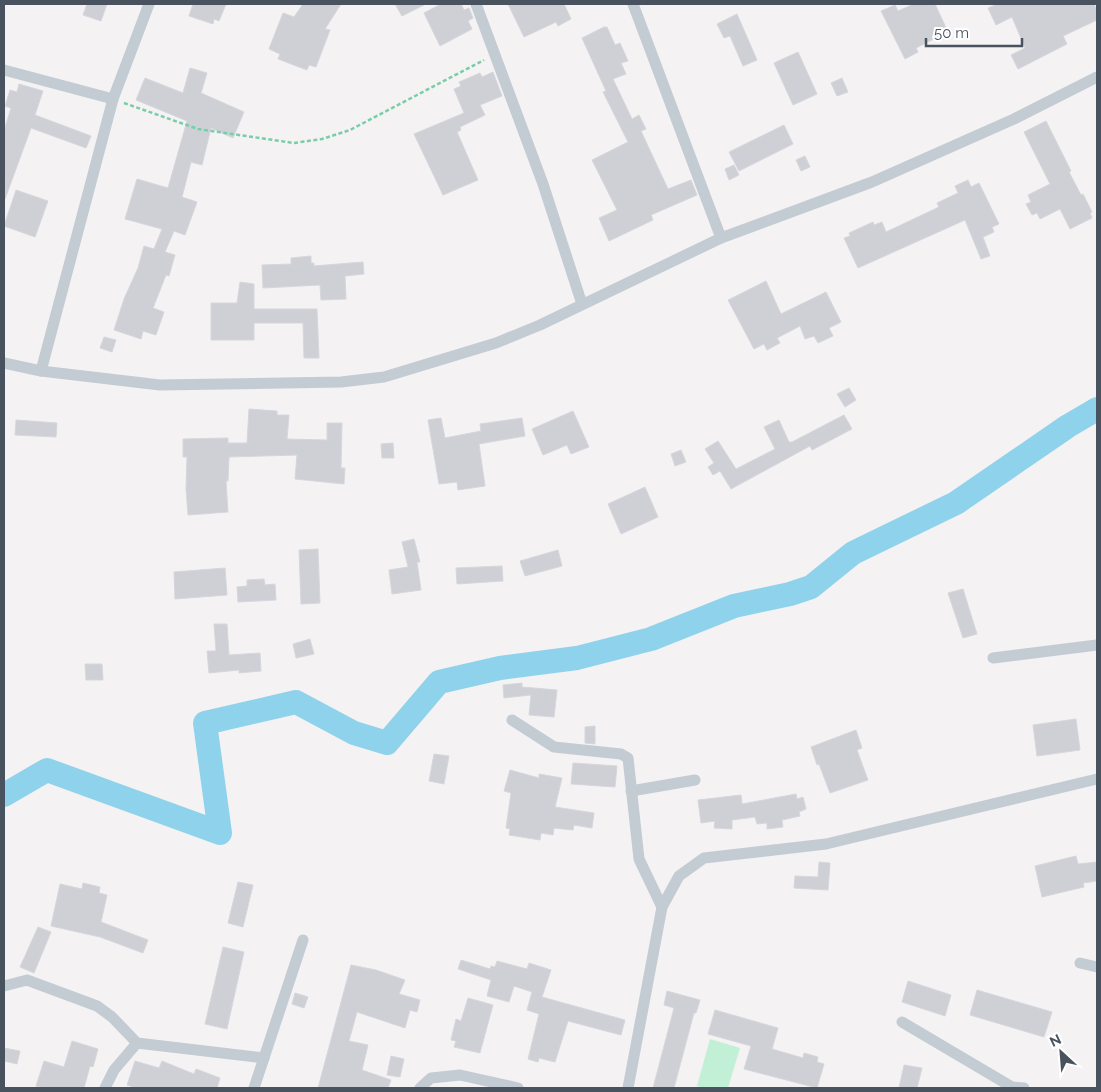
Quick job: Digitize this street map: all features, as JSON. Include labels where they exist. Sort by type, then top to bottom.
[{"type":"street","points":[[41,371],[113,99],[149,4]]},
{"type":"street","points":[[476,4],[543,184],[582,304]]},
{"type":"street","points":[[633,4],[721,238]]},
{"type":"street","points":[[4,70],[113,99]]},
{"type":"street","points":[[4,363],[41,371],[160,386],[341,382],[384,377],[496,343],[721,238],[872,182],[1014,119],[1097,77]]},
{"type":"street","points":[[993,658],[1097,645]]},
{"type":"street","points":[[512,720],[554,747],[621,754],[628,758],[638,859],[662,907]]},
{"type":"street","points":[[631,791],[695,780]]},
{"type":"street","points":[[628,1088],[662,907],[679,876],[704,858],[826,844],[1097,780]]},
{"type":"street","points":[[254,1088],[303,940]]},
{"type":"street","points":[[1080,963],[1097,967]]},
{"type":"street","points":[[4,986],[27,980],[97,1006],[112,1017],[136,1042],[264,1058]]},
{"type":"street","points":[[902,1022],[1016,1088]]},
{"type":"street","points":[[105,1088],[114,1070],[136,1042]]},
{"type":"street","points":[[420,1088],[431,1078],[460,1075],[518,1088]]},
{"type":"path","points":[[113,99],[198,129],[294,143],[322,139],[350,130],[494,54]]},
{"type":"green space","points":[[710,1039],[740,1048],[728,1088],[704,1088],[697,1086]]},
{"type":"building","points":[[87,4],[107,4],[101,21],[83,15]]},
{"type":"building","points":[[193,4],[226,4],[219,21],[214,19],[213,24],[189,16]]},
{"type":"building","points":[[303,4],[341,4],[325,29],[330,30],[316,67],[309,65],[307,70],[278,59],[280,54],[269,49],[283,13],[294,17]]},
{"type":"building","points":[[395,4],[426,4],[402,16]]},
{"type":"building","points":[[441,4],[461,4],[464,10],[469,8],[473,18],[468,21],[472,29],[440,46],[424,13]]},
{"type":"building","points":[[508,4],[564,4],[571,19],[558,26],[556,22],[524,37]]},
{"type":"building","points":[[914,4],[935,4],[948,32],[916,48],[918,52],[905,59],[881,11],[895,5],[898,11]]},
{"type":"building","points":[[998,4],[1094,4],[1097,11],[1097,20],[1063,36],[1067,44],[1018,69],[1011,55],[1025,48],[1012,17],[996,25],[988,8]]},
{"type":"building","points":[[737,14],[757,60],[743,66],[730,36],[724,38],[717,24]]},
{"type":"building","points":[[607,27],[615,45],[620,43],[628,61],[621,63],[626,74],[613,79],[632,119],[639,115],[646,129],[641,131],[668,189],[691,180],[697,195],[651,215],[653,220],[609,241],[599,218],[617,210],[592,160],[628,142],[603,92],[606,91],[582,38]]},
{"type":"building","points":[[798,52],[817,94],[793,105],[774,63]]},
{"type":"building","points":[[190,68],[207,73],[201,93],[244,112],[233,138],[211,128],[202,165],[191,162],[182,197],[197,202],[185,235],[174,231],[165,252],[175,255],[169,276],[166,275],[153,308],[164,312],[156,335],[143,331],[141,339],[114,330],[124,299],[138,268],[144,246],[154,249],[162,229],[125,219],[137,179],[168,188],[187,121],[136,100],[145,78],[183,93]]},
{"type":"building","points":[[493,72],[502,96],[480,105],[485,115],[460,127],[461,130],[457,132],[478,180],[443,195],[414,134],[464,113],[454,89],[461,86],[459,82],[480,73],[482,77]]},
{"type":"building","points":[[842,78],[848,92],[837,96],[831,83]]},
{"type":"building","points":[[19,84],[43,91],[35,115],[91,136],[86,148],[31,128],[5,199],[4,131],[11,108],[5,106],[10,90],[17,92]]},
{"type":"building","points":[[1046,121],[1071,171],[1069,172],[1092,212],[1090,213],[1092,218],[1070,229],[1060,209],[1040,219],[1037,213],[1032,215],[1026,204],[1031,202],[1028,195],[1050,184],[1024,132]]},
{"type":"building","points":[[784,125],[793,144],[739,171],[729,152]]},
{"type":"building","points":[[805,156],[810,167],[801,171],[796,160]]},
{"type":"building","points":[[734,165],[739,175],[729,180],[725,169]]},
{"type":"building","points":[[968,180],[971,187],[979,183],[999,224],[992,227],[994,232],[983,237],[990,256],[981,259],[965,220],[858,268],[844,238],[850,236],[849,233],[873,222],[874,225],[882,222],[886,232],[939,207],[937,203],[958,193],[955,186]]},
{"type":"building","points":[[16,190],[48,201],[35,237],[4,226]]},
{"type":"building","points":[[311,256],[311,263],[314,263],[314,266],[363,262],[364,274],[345,276],[346,299],[321,300],[320,285],[263,288],[262,265],[291,264],[291,258]]},
{"type":"building","points":[[766,281],[781,314],[826,292],[841,322],[829,328],[833,336],[818,343],[814,336],[805,339],[800,326],[777,338],[780,343],[767,350],[764,344],[754,349],[728,300]]},
{"type":"building","points":[[240,282],[254,284],[254,309],[317,309],[319,358],[304,358],[303,323],[254,323],[254,340],[211,340],[211,303],[237,303]]},
{"type":"building","points":[[104,337],[116,340],[112,352],[100,348]]},
{"type":"building","points":[[849,388],[856,400],[845,407],[837,394]]},
{"type":"building","points":[[249,409],[277,411],[277,415],[289,415],[287,439],[327,440],[327,423],[342,423],[341,468],[345,468],[344,484],[295,479],[297,455],[229,457],[228,481],[226,481],[228,512],[188,515],[186,489],[187,457],[183,457],[183,439],[228,438],[228,443],[247,443]]},
{"type":"building","points":[[573,411],[589,447],[571,454],[567,445],[543,455],[532,429]]},
{"type":"building","points":[[844,415],[852,429],[812,450],[810,446],[731,489],[720,471],[713,475],[708,467],[714,463],[705,449],[718,441],[736,469],[775,449],[764,427],[779,420],[789,442],[792,442]]},
{"type":"building","points":[[441,418],[445,438],[481,431],[480,424],[522,418],[525,436],[479,444],[485,486],[458,490],[457,482],[439,484],[428,420]]},
{"type":"building","points":[[16,420],[57,423],[56,437],[15,435]]},
{"type":"building","points":[[393,443],[394,458],[382,458],[381,444]]},
{"type":"building","points":[[681,450],[686,462],[675,466],[671,454]]},
{"type":"building","points":[[645,487],[658,517],[621,534],[608,504]]},
{"type":"building","points":[[414,539],[420,562],[417,562],[421,590],[392,594],[389,570],[408,567],[402,542]]},
{"type":"building","points":[[318,549],[320,603],[301,604],[299,550]]},
{"type":"building","points":[[558,550],[562,566],[525,576],[520,561]]},
{"type":"building","points":[[502,566],[503,581],[457,584],[456,568]]},
{"type":"building","points":[[225,568],[227,595],[175,599],[174,572]]},
{"type":"building","points":[[264,579],[265,585],[275,584],[276,600],[238,602],[237,587],[247,586],[247,580]]},
{"type":"building","points":[[963,589],[977,634],[963,638],[948,593]]},
{"type":"building","points":[[214,624],[227,624],[229,655],[260,653],[261,671],[239,673],[239,670],[209,673],[207,651],[216,651]]},
{"type":"building","points":[[310,639],[314,654],[296,658],[293,644]]},
{"type":"building","points":[[85,664],[102,664],[103,680],[86,680]]},
{"type":"building","points":[[522,683],[522,687],[557,690],[554,717],[529,715],[531,695],[504,698],[503,685]]},
{"type":"building","points":[[1076,719],[1080,750],[1037,756],[1033,725]]},
{"type":"building","points":[[595,726],[595,744],[585,743],[585,727]]},
{"type":"building","points":[[856,730],[862,748],[857,750],[868,780],[830,793],[811,747]]},
{"type":"building","points":[[434,754],[449,756],[444,784],[429,781]]},
{"type":"building","points":[[573,763],[617,766],[615,787],[571,784]]},
{"type":"building","points":[[510,770],[539,778],[539,774],[562,778],[555,807],[594,813],[592,828],[574,825],[573,830],[554,828],[553,835],[541,833],[540,840],[509,835],[510,829],[506,828],[511,793],[504,791]]},
{"type":"building","points":[[796,794],[797,799],[803,797],[806,809],[799,812],[800,816],[782,820],[783,827],[767,829],[767,823],[757,824],[755,817],[732,820],[732,829],[714,828],[715,821],[701,823],[698,800],[741,795],[742,804]]},
{"type":"building","points":[[1076,856],[1078,864],[1097,862],[1097,881],[1083,883],[1084,887],[1042,897],[1035,866]]},
{"type":"building","points":[[819,862],[830,863],[828,890],[794,888],[795,876],[818,877]]},
{"type":"building","points":[[238,882],[253,885],[243,927],[228,923]]},
{"type":"building","points":[[83,883],[100,887],[99,893],[107,895],[101,922],[148,940],[143,953],[100,937],[51,926],[60,884],[82,889]]},
{"type":"building","points":[[38,927],[51,932],[34,973],[20,967]]},
{"type":"building","points":[[223,947],[244,952],[227,1029],[205,1024]]},
{"type":"building","points":[[461,960],[490,969],[491,966],[495,967],[497,961],[527,969],[529,963],[551,970],[542,997],[625,1020],[621,1035],[568,1021],[555,1062],[539,1058],[538,1062],[528,1059],[539,1014],[527,1010],[532,992],[514,986],[509,1002],[487,996],[491,980],[458,969]]},
{"type":"building","points":[[351,965],[376,970],[405,980],[399,994],[420,1000],[417,1012],[410,1010],[405,1028],[357,1012],[349,1041],[368,1045],[362,1070],[391,1080],[388,1088],[318,1088]]},
{"type":"building","points":[[908,981],[951,995],[945,1016],[902,1002]]},
{"type":"building","points":[[977,990],[1052,1012],[1044,1037],[970,1015]]},
{"type":"building","points":[[667,991],[700,1000],[696,1013],[694,1013],[674,1088],[653,1088],[674,1008],[664,1005]]},
{"type":"building","points":[[295,993],[308,997],[304,1008],[292,1004]]},
{"type":"building","points":[[468,998],[493,1005],[480,1053],[454,1047],[456,1041],[451,1040],[456,1019],[461,1021]]},
{"type":"building","points":[[715,1010],[778,1028],[772,1049],[803,1058],[804,1053],[818,1057],[817,1062],[824,1064],[817,1088],[744,1069],[751,1046],[708,1034]]},
{"type":"building","points":[[72,1041],[98,1049],[93,1067],[90,1066],[84,1088],[45,1088],[36,1086],[44,1061],[64,1067]]},
{"type":"building","points":[[4,1048],[20,1051],[17,1064],[4,1061]]},
{"type":"building","points":[[391,1056],[404,1059],[400,1077],[387,1075]]},
{"type":"building","points":[[135,1061],[159,1068],[162,1061],[194,1074],[196,1069],[220,1078],[217,1088],[136,1088],[127,1085]]},
{"type":"building","points":[[904,1065],[922,1068],[917,1088],[899,1088]]},
{"type":"waterway","points":[[4,795],[47,770],[220,833],[205,723],[296,702],[354,733],[387,743],[439,682],[500,668],[577,658],[651,639],[734,606],[790,594],[811,587],[853,553],[956,503],[1068,426],[1097,409]]}]
